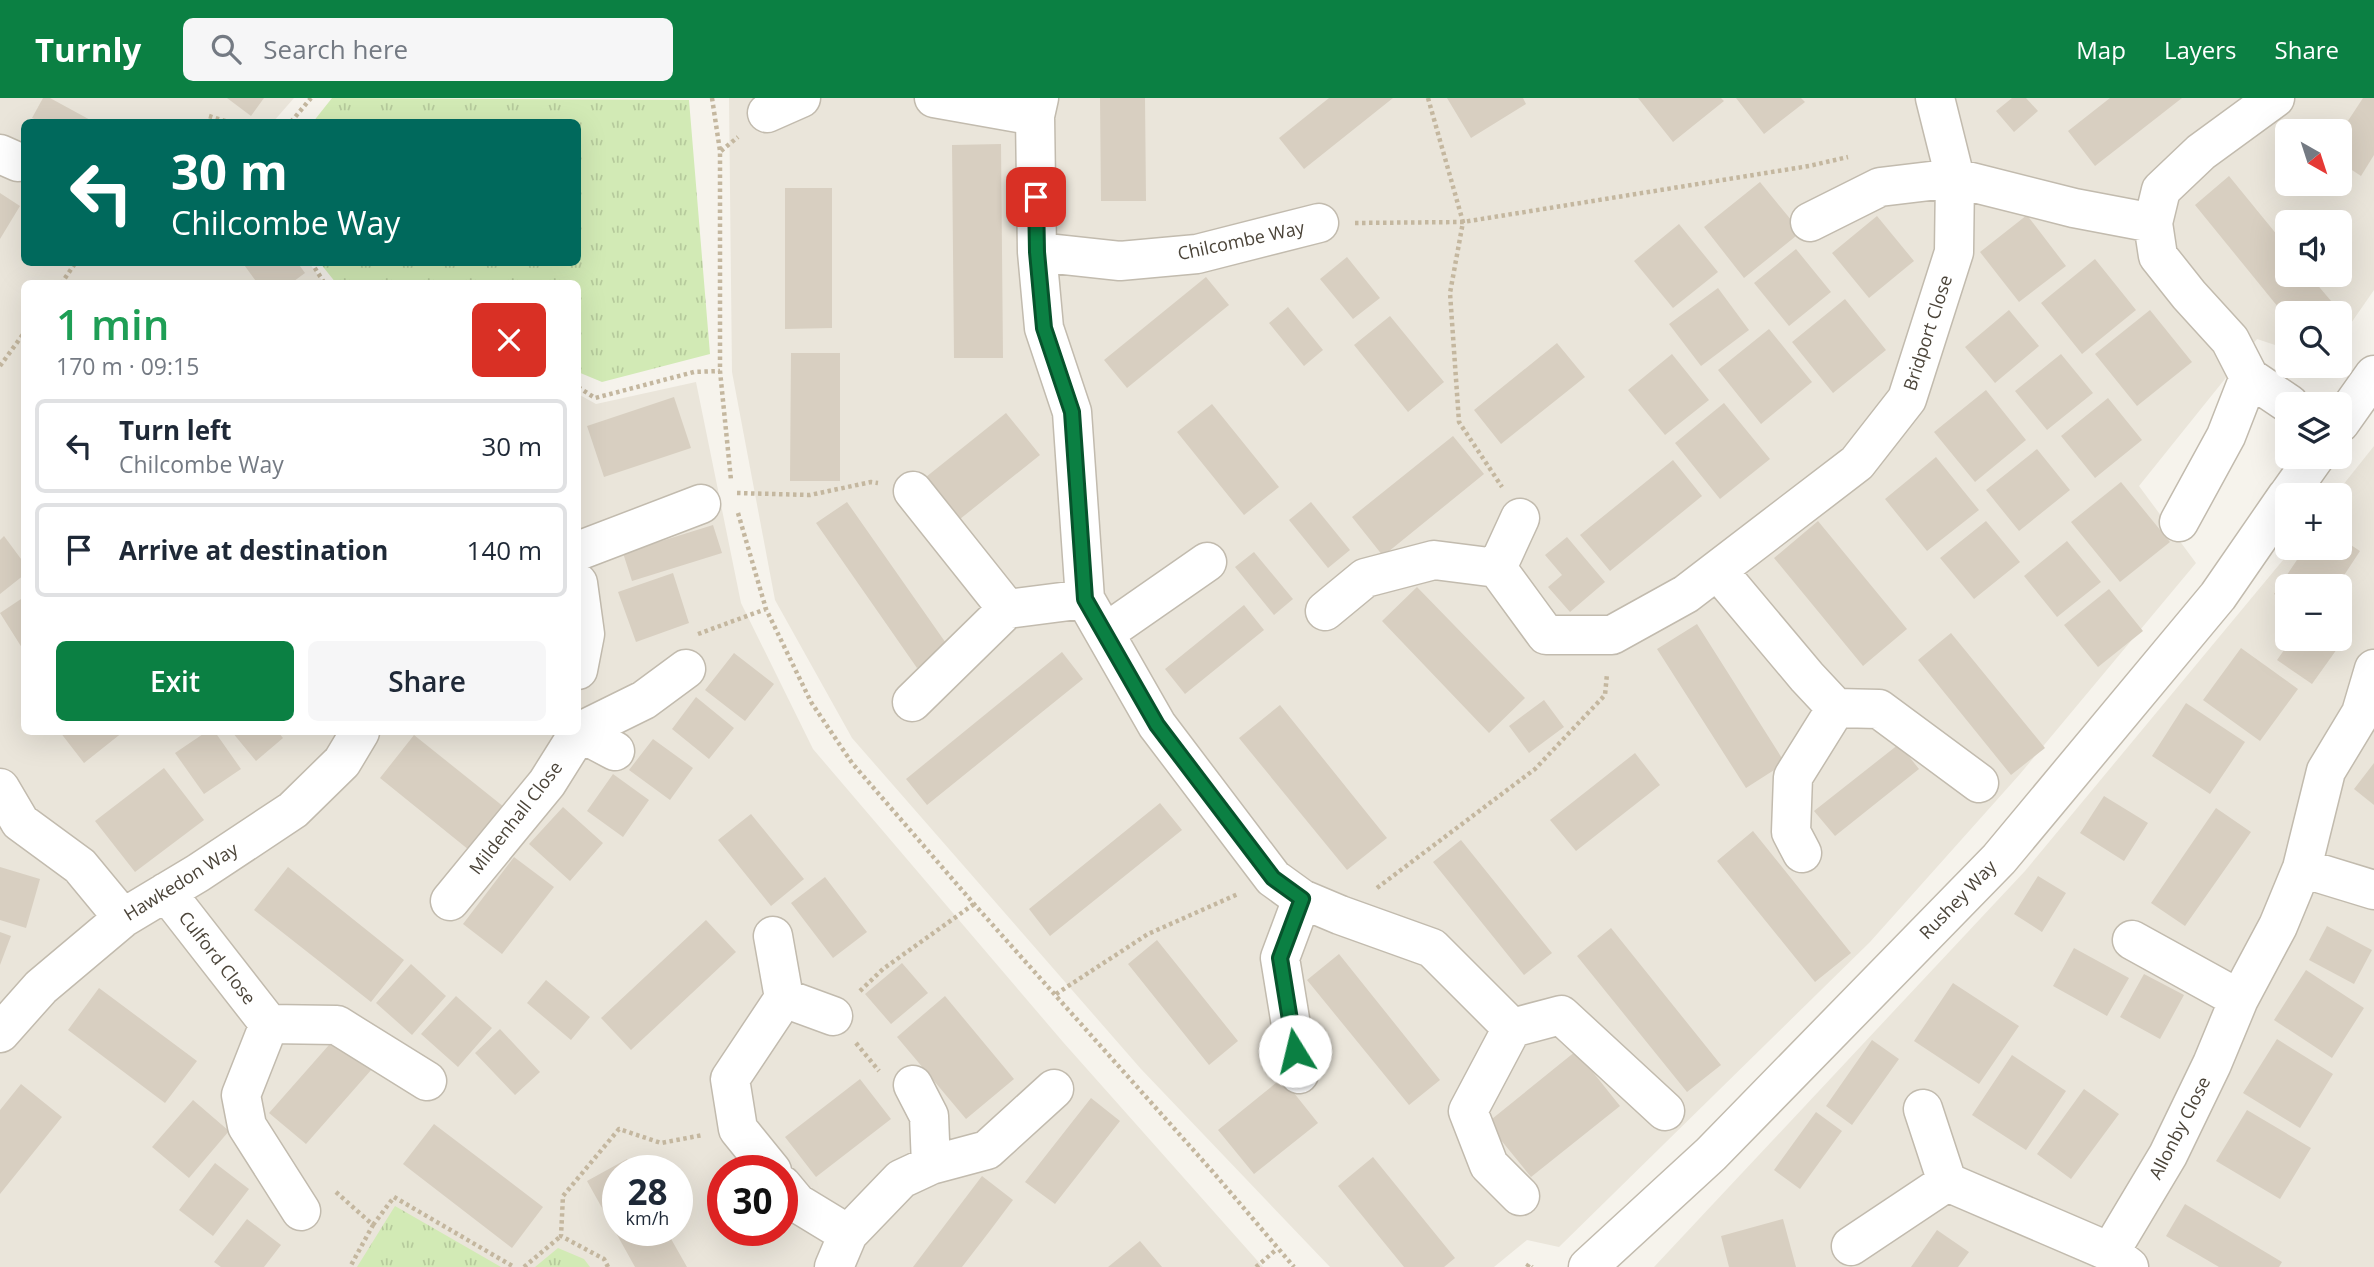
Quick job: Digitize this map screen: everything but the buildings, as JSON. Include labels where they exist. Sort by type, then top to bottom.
[{"type":"street","points":[[934,98],[1037,107],[1037,252],[1044,328],[1072,412],[1085,599],[1157,725],[1288,888],[1340,915],[1432,948],[1512,1028]]},
{"type":"street","name":"Bridport Close","points":[[1497,568],[1546,635],[1612,635],[1686,594],[1857,463],[1908,399],[1954,252],[1955,178],[1935,98]]},
{"type":"street","points":[[2275,98],[2202,152],[2161,190],[2152,222],[2158,256],[2230,340],[2249,377],[2275,395]]},
{"type":"street","points":[[1810,222],[1880,187],[1955,178],[2074,208],[2152,222]]},
{"type":"street","name":"Chilcombe Way","points":[[1037,252],[1120,261],[1197,254],[1319,223]]},
{"type":"street","points":[[2352,406],[2374,375]]},
{"type":"street","points":[[2179,522],[2226,436],[2249,377]]},
{"type":"street","points":[[913,491],[1007,609]]},
{"type":"street","points":[[581,550],[717,498]]},
{"type":"street","name":"Rushey Way","points":[[1588,1267],[1711,1154],[1999,859],[2218,596],[2275,515]]},
{"type":"street","points":[[1325,611],[1365,579],[1434,560],[1497,568],[1520,517]]},
{"type":"street","points":[[1105,632],[1207,562]]},
{"type":"street","points":[[1718,571],[1836,708],[1879,709],[1979,783]]},
{"type":"street","points":[[912,702],[1007,609],[1085,599]]},
{"type":"street","points":[[581,605],[585,634],[581,655]]},
{"type":"street","points":[[581,729],[644,700],[686,669]]},
{"type":"street","name":"Allonby Close","points":[[1947,1182],[2119,1260],[2212,1064],[2239,999],[2278,926],[2302,869],[2326,771],[2361,713],[2374,669]]},
{"type":"street","points":[[1802,853],[1791,832],[1793,777],[1836,708]]},
{"type":"street","points":[[581,732],[615,751]]},
{"type":"street","name":"Hawkedon Way","points":[[0,1033],[41,987],[123,918],[293,810],[342,762],[358,735]]},
{"type":"street","name":"Mildenhall Close","points":[[450,901],[547,783],[575,735]]},
{"type":"street","points":[[0,788],[20,822],[80,866],[123,918]]},
{"type":"street","points":[[2302,869],[2374,890]]},
{"type":"street","points":[[1288,888],[1280,958],[1298,1074]]},
{"type":"street","name":"Culford Close","points":[[166,892],[268,1024]]},
{"type":"street","points":[[759,1155],[738,1129],[730,1079],[784,998],[773,936]]},
{"type":"street","points":[[2132,940],[2239,999]]},
{"type":"street","points":[[784,998],[833,1016]]},
{"type":"street","points":[[1520,1196],[1489,1165],[1468,1111],[1512,1028],[1561,1015],[1665,1111]]},
{"type":"street","points":[[301,1211],[247,1126],[241,1095],[268,1024],[337,1025],[427,1081]]},
{"type":"street","points":[[898,1081],[929,1116],[931,1165]]},
{"type":"street","points":[[798,1204],[841,1250],[901,1179],[931,1165],[987,1150],[1054,1090]]},
{"type":"street","points":[[1850,1246],[1947,1182],[1923,1109]]},
{"type":"path","points":[[293,119],[311,98]]},
{"type":"path","points":[[1428,98],[1463,222],[1450,293],[1459,422],[1520,517]]},
{"type":"path","points":[[206,119],[209,116]]},
{"type":"path","points":[[209,116],[218,119]]},
{"type":"path","points":[[1319,223],[1463,222],[1850,157]]},
{"type":"path","points":[[0,366],[21,337]]},
{"type":"path","points":[[581,389],[595,398],[694,372],[720,371]]},
{"type":"path","points":[[717,498],[810,495],[871,482],[913,491]]},
{"type":"path","points":[[1340,915],[1535,769],[1605,695],[1612,635]]},
{"type":"path","points":[[1056,994],[1147,934],[1288,888]]},
{"type":"path","points":[[898,1081],[833,1016],[883,969],[974,904]]},
{"type":"path","points":[[524,1267],[561,1236],[563,1196],[619,1129],[661,1143],[738,1129]]},
{"type":"path","points":[[373,1225],[394,1197],[514,1267]]},
{"type":"path","points":[[561,1236],[604,1259],[608,1267]]},
{"type":"path","points":[[1256,1267],[1277,1249]]},
{"type":"path","points":[[1527,1267],[1529,1264],[1532,1267]]},
{"type":"shaded area","points":[[0,98],[294,98],[276,119],[21,119],[21,266],[311,266],[322,280],[21,280],[21,735],[581,735],[581,396],[596,404],[696,382],[741,603],[813,749],[1063,1042],[1263,1267],[0,1267]]},
{"type":"shaded area","points":[[729,98],[2374,98],[2374,290],[2352,322],[2352,301],[2275,301],[2275,345],[2257,339],[2139,486],[2196,563],[2020,774],[1870,942],[1559,1247],[1527,1240],[1494,1267],[1330,1267],[1141,1069],[852,738],[775,600],[732,372]]},
{"type":"shaded area","points":[[2374,446],[2374,1267],[1654,1267],[2025,871],[2283,560],[2352,560],[2352,483],[2345,483]]},
{"type":"green space","points":[[332,98],[689,100],[710,354],[602,382],[581,373],[581,280],[334,280],[322,266],[581,266],[581,119],[315,119]]},
{"type":"green space","points":[[395,1206],[501,1267],[357,1267]]},
{"type":"green space","points":[[558,1248],[584,1259],[590,1267],[535,1267]]},
{"type":"route","points":[[1036,197],[1037,252],[1044,328],[1072,412],[1085,599],[1157,725],[1273,878],[1302,899],[1280,958],[1295,1051]]}]
